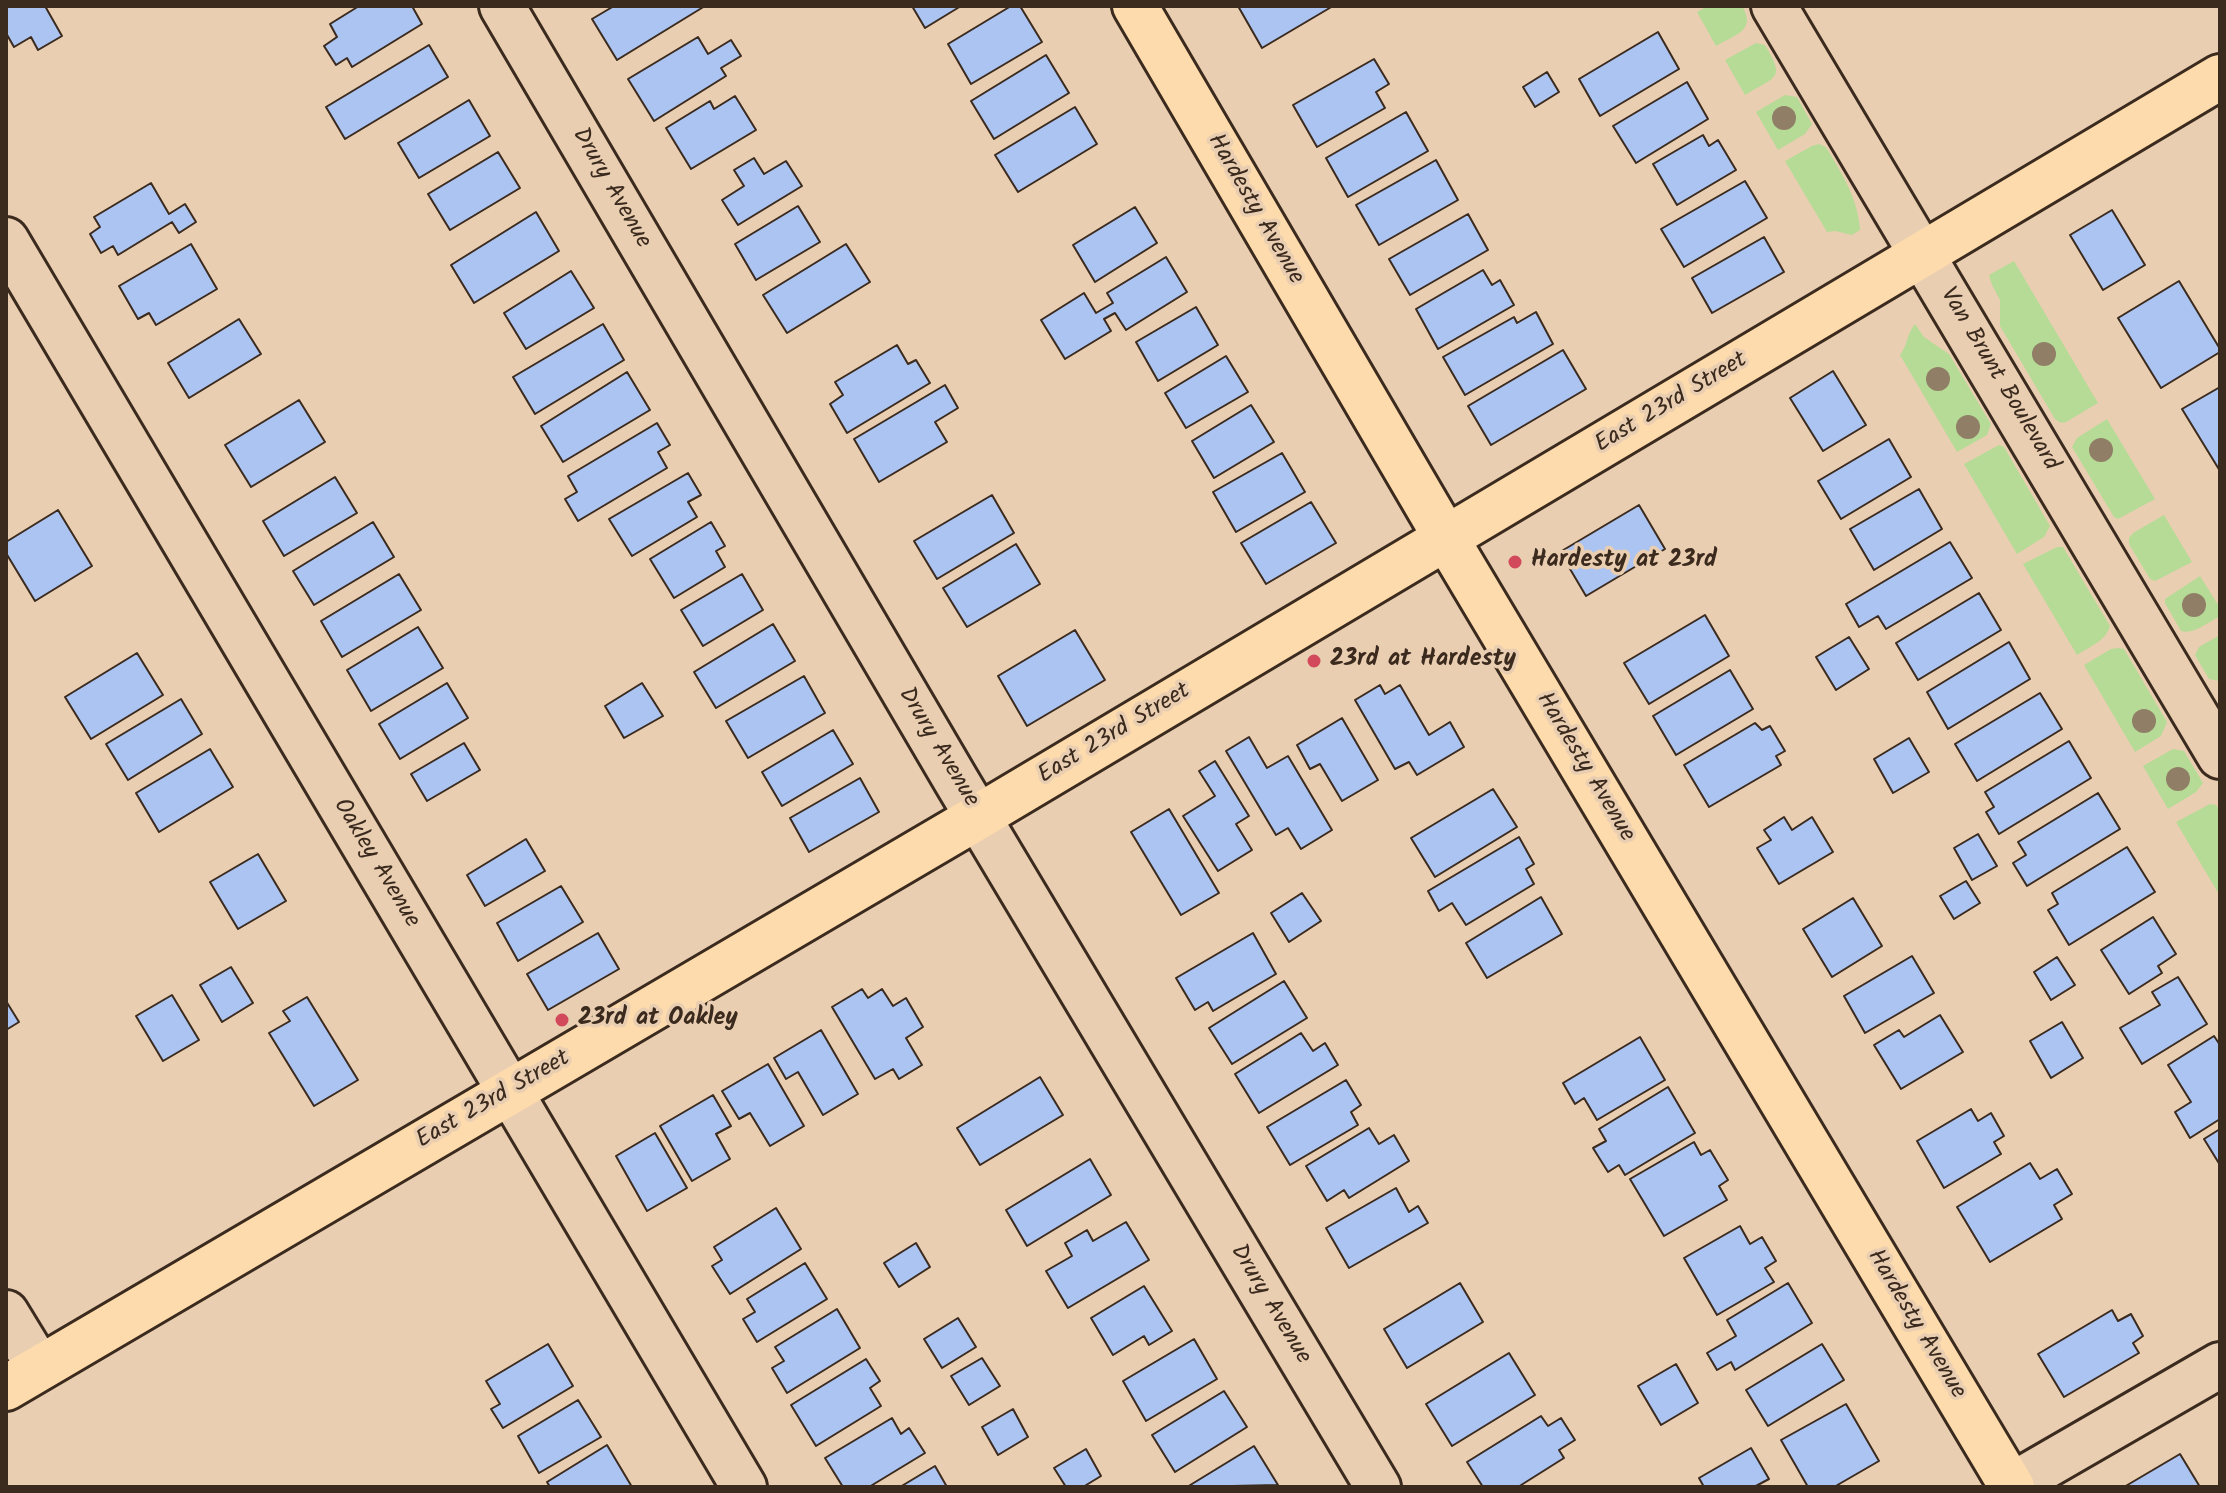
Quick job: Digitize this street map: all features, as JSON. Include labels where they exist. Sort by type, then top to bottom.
[{"type":"main road","name":"Hardesty Avenue","points":[[1135,6],[1446,538],[2011,1487]]},
{"type":"main road","name":"East 23rd Street","points":[[23,1378],[978,817],[2220,77]]},
{"type":"street","name":"Drury Avenue","points":[[502,6],[978,817],[1378,1487]]},
{"type":"street","name":"Van Brunt Boulevard","points":[[1774,6],[2220,756]]},
{"type":"street","name":"Oakley Avenue","points":[[6,240],[744,1487]]},
{"type":"street","points":[[6,1313],[23,1378]]},
{"type":"street","points":[[2011,1487],[2220,1365]]},
{"type":"green space","points":[[1708,6],[1742,6],[1747,21],[1742,31],[1716,46],[1697,12]]},
{"type":"green space","points":[[1756,43],[1765,45],[1776,71],[1770,80],[1745,95],[1725,60]]},
{"type":"green space","points":[[1785,95],[1797,97],[1812,124],[1805,134],[1778,150],[1756,112]]},
{"type":"green space","points":[[1819,144],[1826,147],[1853,197],[1860,230],[1852,235],[1827,232],[1785,161]]},
{"type":"green space","points":[[2014,261],[2098,403],[2066,422],[2055,419],[2000,326],[2000,300],[1989,275]]},
{"type":"green space","points":[[1915,324],[1924,337],[1949,354],[1991,424],[1987,435],[1957,452],[1900,355]]},
{"type":"green space","points":[[2107,419],[2155,499],[2118,519],[2072,447],[2077,438]]},
{"type":"green space","points":[[1999,445],[2004,447],[2050,526],[2044,537],[2017,554],[1964,464]]},
{"type":"green space","points":[[2164,515],[2192,562],[2155,581],[2150,579],[2129,544],[2129,538]]},
{"type":"green space","points":[[2063,547],[2110,626],[2101,640],[2077,655],[2023,564]]},
{"type":"green space","points":[[2200,576],[2220,608],[2220,616],[2196,630],[2181,631],[2165,599]]},
{"type":"green space","points":[[2220,635],[2220,681],[2209,679],[2195,655],[2199,647]]},
{"type":"green space","points":[[2118,648],[2124,649],[2167,722],[2161,736],[2135,752],[2084,665]]},
{"type":"green space","points":[[2173,749],[2184,751],[2203,783],[2196,792],[2168,809],[2143,766]]},
{"type":"green space","points":[[2210,804],[2216,805],[2220,811],[2220,896],[2176,822]]},
{"type":"building","points":[[6,6],[45,6],[62,36],[38,50],[31,37],[14,47],[6,33]]},
{"type":"building","points":[[359,6],[412,6],[422,24],[352,67],[347,58],[336,65],[324,46],[337,37],[330,24]]},
{"type":"building","points":[[614,6],[705,6],[617,60],[592,19]]},
{"type":"building","points":[[912,6],[961,6],[925,28]]},
{"type":"building","points":[[1011,6],[1020,6],[1042,42],[971,84],[948,44]]},
{"type":"building","points":[[1238,6],[1333,6],[1262,48]]},
{"type":"building","points":[[1658,32],[1679,69],[1600,116],[1579,79]]},
{"type":"building","points":[[698,37],[708,54],[731,40],[741,56],[721,68],[726,76],[654,121],[628,79]]},
{"type":"building","points":[[429,45],[448,77],[345,139],[326,107]]},
{"type":"building","points":[[1046,55],[1069,93],[994,139],[971,101]]},
{"type":"building","points":[[1374,59],[1389,84],[1376,92],[1385,108],[1317,147],[1293,105]]},
{"type":"building","points":[[1547,72],[1559,92],[1535,107],[1523,87]]},
{"type":"building","points":[[1687,82],[1708,119],[1636,163],[1613,126]]},
{"type":"building","points":[[735,96],[756,130],[691,169],[666,128],[710,101],[714,109]]},
{"type":"building","points":[[469,100],[490,136],[419,178],[398,143]]},
{"type":"building","points":[[1075,107],[1097,144],[1018,192],[995,155]]},
{"type":"building","points":[[1406,112],[1428,151],[1348,197],[1326,158]]},
{"type":"building","points":[[1703,135],[1709,146],[1718,140],[1736,170],[1677,205],[1653,164]]},
{"type":"building","points":[[498,152],[520,188],[450,230],[428,194]]},
{"type":"building","points":[[754,158],[764,174],[786,161],[802,186],[738,225],[722,200],[744,186],[734,170]]},
{"type":"building","points":[[1436,160],[1458,200],[1379,245],[1356,205]]},
{"type":"building","points":[[1745,181],[1767,218],[1684,267],[1661,229]]},
{"type":"building","points":[[151,183],[169,214],[185,204],[196,222],[179,233],[172,222],[118,255],[113,246],[101,253],[90,234],[100,227],[94,217]]},
{"type":"building","points":[[798,206],[820,242],[756,280],[735,244]]},
{"type":"building","points":[[1135,207],[1157,243],[1095,282],[1073,245]]},
{"type":"building","points":[[2112,210],[2145,265],[2103,290],[2070,235]]},
{"type":"building","points":[[536,212],[559,251],[474,303],[451,265]]},
{"type":"building","points":[[1468,214],[1488,250],[1410,295],[1389,259]]},
{"type":"building","points":[[1764,237],[1784,272],[1712,313],[1692,278]]},
{"type":"building","points":[[191,244],[217,289],[156,325],[149,313],[138,319],[119,286]]},
{"type":"building","points":[[846,244],[870,282],[787,333],[763,295]]},
{"type":"building","points":[[1166,257],[1187,292],[1126,330],[1115,313],[1104,319],[1111,331],[1065,359],[1041,320],[1084,293],[1096,313],[1113,303],[1107,293]]},
{"type":"building","points":[[1483,270],[1492,285],[1500,280],[1514,305],[1438,349],[1416,309]]},
{"type":"building","points":[[571,271],[594,308],[526,349],[504,313]]},
{"type":"building","points":[[2179,281],[2220,352],[2161,388],[2118,318]]},
{"type":"building","points":[[1196,307],[1218,345],[1158,381],[1136,342]]},
{"type":"building","points":[[1536,312],[1553,344],[1465,395],[1443,357],[1514,317],[1517,323]]},
{"type":"building","points":[[239,319],[261,354],[189,398],[168,363]]},
{"type":"building","points":[[603,324],[624,360],[535,414],[513,377]]},
{"type":"building","points":[[897,345],[908,364],[916,360],[930,383],[847,433],[830,404],[843,395],[835,382]]},
{"type":"building","points":[[1563,350],[1586,389],[1491,445],[1468,406]]},
{"type":"building","points":[[1226,356],[1248,392],[1186,428],[1165,393]]},
{"type":"building","points":[[1833,371],[1866,425],[1823,451],[1790,398]]},
{"type":"building","points":[[627,372],[650,410],[563,462],[541,426]]},
{"type":"building","points":[[945,385],[958,408],[935,422],[947,442],[879,482],[854,439]]},
{"type":"building","points":[[2220,387],[2220,471],[2182,409]]},
{"type":"building","points":[[299,400],[325,442],[251,487],[225,445]]},
{"type":"building","points":[[1251,405],[1274,442],[1214,478],[1192,441]]},
{"type":"building","points":[[657,423],[670,445],[658,452],[667,468],[578,521],[565,499],[577,492],[568,476]]},
{"type":"building","points":[[1889,439],[1911,477],[1841,519],[1818,481]]},
{"type":"building","points":[[1282,453],[1305,492],[1236,532],[1213,492]]},
{"type":"building","points":[[688,473],[701,495],[688,502],[697,517],[632,556],[609,519]]},
{"type":"building","points":[[335,477],[357,513],[284,556],[263,521]]},
{"type":"building","points":[[1919,489],[1942,529],[1874,570],[1850,529]]},
{"type":"building","points":[[992,495],[1014,533],[937,579],[914,541]]},
{"type":"building","points":[[1311,502],[1336,543],[1266,584],[1241,543]]},
{"type":"building","points":[[1639,505],[1665,549],[1586,596],[1560,552]]},
{"type":"building","points":[[58,510],[92,566],[35,601],[6,553],[6,542]]},
{"type":"building","points":[[373,522],[394,557],[314,605],[293,571]]},
{"type":"building","points":[[711,522],[725,546],[716,551],[725,567],[674,598],[650,559]]},
{"type":"building","points":[[1950,542],[1972,578],[1886,629],[1878,616],[1859,627],[1846,604]]},
{"type":"building","points":[[1016,544],[1040,584],[967,627],[943,588]]},
{"type":"building","points":[[399,574],[421,610],[342,657],[321,621]]},
{"type":"building","points":[[742,574],[763,610],[703,646],[681,610]]},
{"type":"building","points":[[1979,593],[2001,630],[1918,680],[1896,643]]},
{"type":"building","points":[[1705,615],[1729,656],[1649,704],[1624,663]]},
{"type":"building","points":[[773,624],[795,661],[716,708],[694,672]]},
{"type":"building","points":[[418,627],[443,668],[371,711],[347,670]]},
{"type":"building","points":[[1075,630],[1105,680],[1027,726],[998,676]]},
{"type":"building","points":[[1849,637],[1869,669],[1836,690],[1816,657]]},
{"type":"building","points":[[2009,642],[2030,679],[1948,729],[1927,692]]},
{"type":"building","points":[[137,653],[163,695],[91,739],[65,697]]},
{"type":"building","points":[[1730,670],[1753,709],[1676,755],[1653,716]]},
{"type":"building","points":[[804,676],[825,713],[748,758],[726,721]]},
{"type":"building","points":[[447,683],[468,718],[400,759],[379,724]]},
{"type":"building","points":[[642,683],[663,716],[624,738],[605,706]]},
{"type":"building","points":[[1380,685],[1385,694],[1400,685],[1429,735],[1450,722],[1464,747],[1417,775],[1409,762],[1395,769],[1355,700]]},
{"type":"building","points":[[2040,693],[2062,729],[1977,781],[1955,744]]},
{"type":"building","points":[[181,699],[202,734],[128,780],[106,744]]},
{"type":"building","points":[[1342,718],[1378,780],[1342,801],[1320,764],[1310,769],[1297,745]]},
{"type":"building","points":[[1755,723],[1762,730],[1770,726],[1785,751],[1776,756],[1781,765],[1709,807],[1684,765]]},
{"type":"building","points":[[833,730],[853,764],[782,806],[762,772]]},
{"type":"building","points":[[1249,737],[1267,768],[1288,756],[1332,830],[1301,849],[1288,828],[1276,835],[1226,751]]},
{"type":"building","points":[[1909,738],[1929,772],[1893,793],[1874,759]]},
{"type":"building","points":[[2069,741],[2091,778],[1999,834],[1986,812],[1994,807],[1985,792]]},
{"type":"building","points":[[464,743],[480,770],[427,801],[411,774]]},
{"type":"building","points":[[210,749],[233,787],[159,832],[136,793]]},
{"type":"building","points":[[1215,761],[1249,816],[1236,824],[1252,850],[1218,871],[1183,816],[1215,796],[1199,771]]},
{"type":"building","points":[[860,778],[879,812],[809,852],[790,818]]},
{"type":"building","points":[[1493,789],[1517,827],[1435,877],[1411,838]]},
{"type":"building","points":[[2098,793],[2120,829],[2027,886],[2013,863],[2026,855],[2018,842]]},
{"type":"building","points":[[1169,809],[1219,893],[1181,915],[1131,832]]},
{"type":"building","points":[[1784,817],[1792,830],[1812,817],[1833,852],[1779,884],[1757,848],[1771,840],[1764,830]]},
{"type":"building","points":[[1978,834],[1997,866],[1972,880],[1954,848]]},
{"type":"building","points":[[1519,837],[1534,864],[1526,869],[1534,884],[1466,925],[1452,903],[1439,911],[1428,891]]},
{"type":"building","points":[[526,839],[545,871],[485,906],[467,875]]},
{"type":"building","points":[[2127,847],[2155,892],[2069,945],[2048,910],[2058,904],[2052,893]]},
{"type":"building","points":[[258,854],[286,901],[238,929],[210,882]]},
{"type":"building","points":[[1966,881],[1980,903],[1954,919],[1940,896]]},
{"type":"building","points":[[561,886],[583,922],[518,961],[497,923]]},
{"type":"building","points":[[1302,893],[1321,921],[1289,942],[1271,913]]},
{"type":"building","points":[[1541,897],[1562,934],[1487,978],[1466,943]]},
{"type":"building","points":[[1853,898],[1882,946],[1832,977],[1803,929]]},
{"type":"building","points":[[2153,917],[2176,954],[2158,966],[2162,973],[2129,994],[2101,950]]},
{"type":"building","points":[[598,933],[619,969],[548,1010],[527,974]]},
{"type":"building","points":[[1253,933],[1276,974],[1213,1011],[1208,1002],[1195,1010],[1176,978]]},
{"type":"building","points":[[1912,956],[1934,993],[1865,1033],[1844,996]]},
{"type":"building","points":[[2057,957],[2075,985],[2051,1000],[2034,972]]},
{"type":"building","points":[[231,967],[253,1003],[222,1022],[200,985]]},
{"type":"building","points":[[2178,977],[2207,1024],[2142,1064],[2120,1028],[2160,1005],[2152,992]]},
{"type":"building","points":[[1284,981],[1307,1018],[1232,1064],[1209,1028]]},
{"type":"building","points":[[862,989],[868,998],[882,989],[893,1006],[906,998],[923,1027],[906,1038],[922,1065],[899,1079],[893,1069],[875,1079],[832,1007]]},
{"type":"building","points":[[172,995],[199,1040],[163,1061],[136,1016]]},
{"type":"building","points":[[307,997],[358,1080],[314,1106],[269,1033],[290,1021],[283,1011]]},
{"type":"building","points":[[6,1001],[19,1022],[6,1030]]},
{"type":"building","points":[[1940,1015],[1963,1052],[1901,1089],[1874,1045],[1899,1030],[1904,1037]]},
{"type":"building","points":[[2062,1022],[2083,1058],[2051,1078],[2030,1041]]},
{"type":"building","points":[[821,1030],[858,1094],[823,1115],[798,1072],[786,1079],[774,1058]]},
{"type":"building","points":[[1301,1033],[1313,1051],[1325,1043],[1338,1065],[1259,1113],[1235,1074]]},
{"type":"building","points":[[2214,1036],[2220,1045],[2220,1119],[2190,1138],[2175,1112],[2191,1102],[2168,1065]]},
{"type":"building","points":[[1640,1037],[1665,1080],[1597,1120],[1584,1098],[1575,1104],[1563,1083]]},
{"type":"building","points":[[768,1064],[804,1126],[770,1146],[750,1113],[739,1119],[722,1091]]},
{"type":"building","points":[[1040,1077],[1063,1115],[980,1165],[957,1128]]},
{"type":"building","points":[[1346,1080],[1361,1105],[1351,1112],[1358,1125],[1290,1165],[1267,1127]]},
{"type":"building","points":[[1668,1087],[1695,1133],[1625,1175],[1619,1165],[1608,1172],[1593,1148],[1606,1141],[1599,1129]]},
{"type":"building","points":[[713,1095],[731,1126],[716,1134],[730,1159],[692,1181],[660,1126]]},
{"type":"building","points":[[1971,1109],[1978,1121],[1991,1113],[2004,1136],[1994,1142],[2001,1154],[1944,1188],[1917,1141]]},
{"type":"building","points":[[1369,1128],[1379,1144],[1394,1135],[1409,1161],[1349,1198],[1344,1190],[1327,1201],[1306,1166]]},
{"type":"building","points":[[2220,1129],[2220,1165],[2204,1139]]},
{"type":"building","points":[[655,1133],[687,1188],[647,1211],[616,1156]]},
{"type":"building","points":[[1694,1142],[1701,1155],[1710,1150],[1728,1180],[1719,1186],[1727,1200],[1664,1236],[1630,1179]]},
{"type":"building","points":[[1090,1159],[1111,1195],[1027,1246],[1006,1210]]},
{"type":"building","points":[[2030,1163],[2040,1179],[2057,1169],[2072,1194],[2054,1205],[2062,1219],[1990,1262],[1957,1207]]},
{"type":"building","points":[[1396,1188],[1409,1212],[1418,1206],[1428,1223],[1349,1268],[1326,1228]]},
{"type":"building","points":[[776,1208],[801,1249],[730,1294],[712,1266],[722,1260],[714,1247]]},
{"type":"building","points":[[1126,1222],[1149,1260],[1068,1308],[1046,1271],[1072,1256],[1065,1243],[1087,1230],[1093,1241]]},
{"type":"building","points":[[1740,1226],[1750,1244],[1762,1237],[1776,1261],[1765,1268],[1774,1282],[1717,1315],[1684,1258]]},
{"type":"building","points":[[916,1243],[930,1267],[899,1287],[884,1263]]},
{"type":"building","points":[[805,1263],[827,1299],[757,1342],[743,1319],[755,1312],[747,1299]]},
{"type":"building","points":[[1460,1283],[1483,1322],[1407,1368],[1384,1329]]},
{"type":"building","points":[[1788,1283],[1812,1323],[1735,1370],[1731,1362],[1717,1370],[1707,1353],[1736,1336],[1727,1320]]},
{"type":"building","points":[[1144,1286],[1172,1331],[1149,1345],[1144,1336],[1113,1355],[1091,1318]]},
{"type":"building","points":[[837,1309],[860,1348],[787,1393],[772,1368],[784,1361],[775,1347]]},
{"type":"building","points":[[2112,1310],[2118,1321],[2131,1314],[2143,1336],[2133,1343],[2139,1353],[2064,1397],[2038,1354]]},
{"type":"building","points":[[958,1318],[976,1347],[942,1368],[924,1339]]},
{"type":"building","points":[[1194,1339],[1217,1379],[1146,1421],[1123,1381]]},
{"type":"building","points":[[548,1344],[573,1386],[503,1428],[491,1409],[500,1404],[486,1381]]},
{"type":"building","points":[[1822,1344],[1844,1380],[1768,1426],[1746,1390]]},
{"type":"building","points":[[1509,1353],[1535,1395],[1452,1446],[1426,1404]]},
{"type":"building","points":[[982,1358],[1000,1386],[969,1405],[951,1376]]},
{"type":"building","points":[[866,1359],[880,1381],[870,1388],[881,1406],[816,1446],[791,1405]]},
{"type":"building","points":[[1676,1364],[1698,1403],[1661,1425],[1638,1386]]},
{"type":"building","points":[[1224,1391],[1247,1427],[1175,1472],[1152,1435]]},
{"type":"building","points":[[578,1400],[601,1437],[539,1473],[518,1436]]},
{"type":"building","points":[[1846,1404],[1879,1461],[1834,1487],[1808,1487],[1781,1440]]},
{"type":"building","points":[[1013,1409],[1028,1437],[998,1455],[982,1427]]},
{"type":"building","points":[[1541,1416],[1548,1426],[1561,1418],[1575,1440],[1559,1450],[1564,1458],[1518,1487],[1483,1487],[1467,1462]]},
{"type":"building","points":[[892,1418],[901,1434],[909,1428],[925,1453],[869,1487],[843,1487],[825,1458]]},
{"type":"building","points":[[607,1445],[632,1487],[550,1487],[547,1482]]},
{"type":"building","points":[[1254,1446],[1278,1485],[1187,1487]]},
{"type":"building","points":[[1751,1448],[1769,1479],[1754,1487],[1704,1487],[1699,1478]]},
{"type":"building","points":[[1086,1449],[1101,1476],[1083,1487],[1066,1487],[1054,1468]]},
{"type":"building","points":[[2180,1454],[2200,1487],[2124,1487]]},
{"type":"building","points":[[935,1466],[947,1487],[900,1487]]},
{"type":"place","name":"Hardesty at 23rd","points":[[1515,562]]},
{"type":"place","name":"23rd at Hardesty","points":[[1314,661]]},
{"type":"place","name":"23rd at Oakley","points":[[562,1020]]}]
